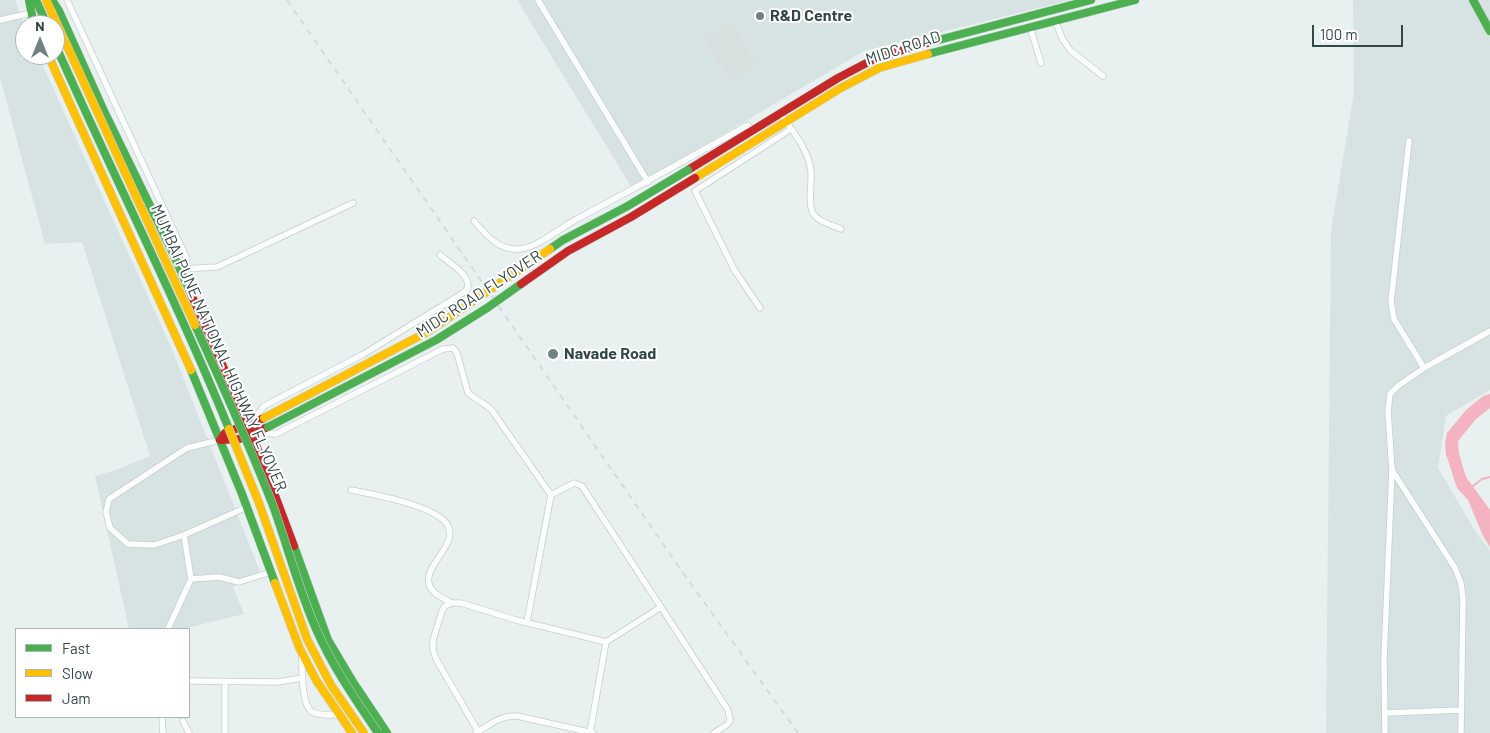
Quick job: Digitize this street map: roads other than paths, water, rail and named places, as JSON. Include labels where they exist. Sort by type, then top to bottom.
[{"type":"main road","name":"MUMBAI PUNE NATIONAL HIGHWAY FLYOVER","points":[[46,0],[236,414],[272,504],[315,627],[346,687],[378,733]]},
{"type":"main road","points":[[52,0],[59,11],[103,109],[180,268],[250,424],[328,640],[387,733]]},
{"type":"main road","name":"MIDC ROAD","points":[[691,168],[845,74],[876,58],[1080,1],[1091,0]]},
{"type":"main road","name":"MIDC ROAD","points":[[697,176],[848,84],[880,68],[934,52],[1136,0]]},
{"type":"main road","points":[[1474,0],[1490,31]]},
{"type":"main road","points":[[31,13],[34,1]]},
{"type":"main road","points":[[34,1],[42,15]]},
{"type":"main road","points":[[1080,1],[1083,13]]},
{"type":"main road","points":[[53,65],[192,371],[247,507],[302,653],[316,680],[352,733]]},
{"type":"main road","name":"MUMBAI PUNE NATIONAL HIGHWAY FLYOVER","points":[[64,65],[199,356],[259,503],[307,639],[331,685],[364,733]]},
{"type":"main road","points":[[691,168],[697,176]]},
{"type":"main road","name":"MIDC ROAD FLYOVER","points":[[691,168],[626,207],[563,240],[429,331],[264,418],[225,433],[220,440],[228,441],[268,428],[436,340],[487,308],[568,251],[697,176]]},
{"type":"street","points":[[67,0],[187,259],[180,268]]},
{"type":"street","points":[[538,0],[648,182]]},
{"type":"street","points":[[0,20],[31,13]]},
{"type":"street","points":[[1054,21],[1063,40],[1071,50],[1102,76]]},
{"type":"street","points":[[1030,27],[1041,63]]},
{"type":"street","points":[[780,113],[806,152],[811,170],[811,210],[816,217],[841,229]]},
{"type":"street","points":[[474,221],[488,237],[500,245],[512,249],[522,249],[534,245],[575,220],[648,182],[748,125],[752,131]]},
{"type":"street","points":[[760,308],[735,271],[695,191],[791,129]]},
{"type":"street","points":[[1409,141],[1392,310],[1394,319],[1424,368]]},
{"type":"street","points":[[180,268],[217,267],[353,203]]},
{"type":"street","points":[[250,424],[264,406],[362,355],[463,293],[468,288],[467,280],[440,255]]},
{"type":"street","points":[[1384,733],[1384,659],[1392,470],[1388,411],[1390,394],[1424,368],[1490,332]]},
{"type":"street","points":[[254,434],[276,434],[444,349],[453,348],[468,393],[491,410],[551,495],[528,622]]},
{"type":"street","points":[[220,440],[187,448],[109,499],[106,512],[110,528],[128,544],[154,546],[247,507]]},
{"type":"street","points":[[1392,470],[1455,568],[1461,583],[1463,599],[1461,733]]},
{"type":"street","points":[[551,495],[574,482],[582,486],[728,710],[730,720],[728,724],[714,733]]},
{"type":"street","points":[[351,490],[392,498],[410,504],[439,517],[446,523],[449,529],[446,548],[434,564],[429,576],[429,582],[436,593],[452,603]]},
{"type":"street","points":[[168,628],[191,579],[184,535]]},
{"type":"street","points":[[191,579],[219,577],[240,582],[271,572]]},
{"type":"street","points":[[606,642],[591,733],[517,716],[508,716],[498,719],[478,733],[436,659],[434,650],[434,640],[442,611],[445,606],[452,603],[461,603],[606,642],[661,607]]},
{"type":"street","points":[[302,653],[302,678],[306,703],[312,712],[339,715]]},
{"type":"street","points":[[190,681],[278,682],[302,678]]},
{"type":"street","points":[[225,682],[225,733]]},
{"type":"street","points":[[1384,713],[1461,710]]},
{"type":"street","points":[[162,718],[164,733]]},
{"type":"street","points":[[183,722],[189,733]]},
{"type":"waterway","points":[[1473,486],[1482,479],[1490,477]]},
{"type":"railway","points":[[287,0],[681,570],[798,733]]},
{"type":"place","name":"R&D Centre","points":[[760,16]]},
{"type":"place","name":"Navade Road","points":[[553,354]]}]
